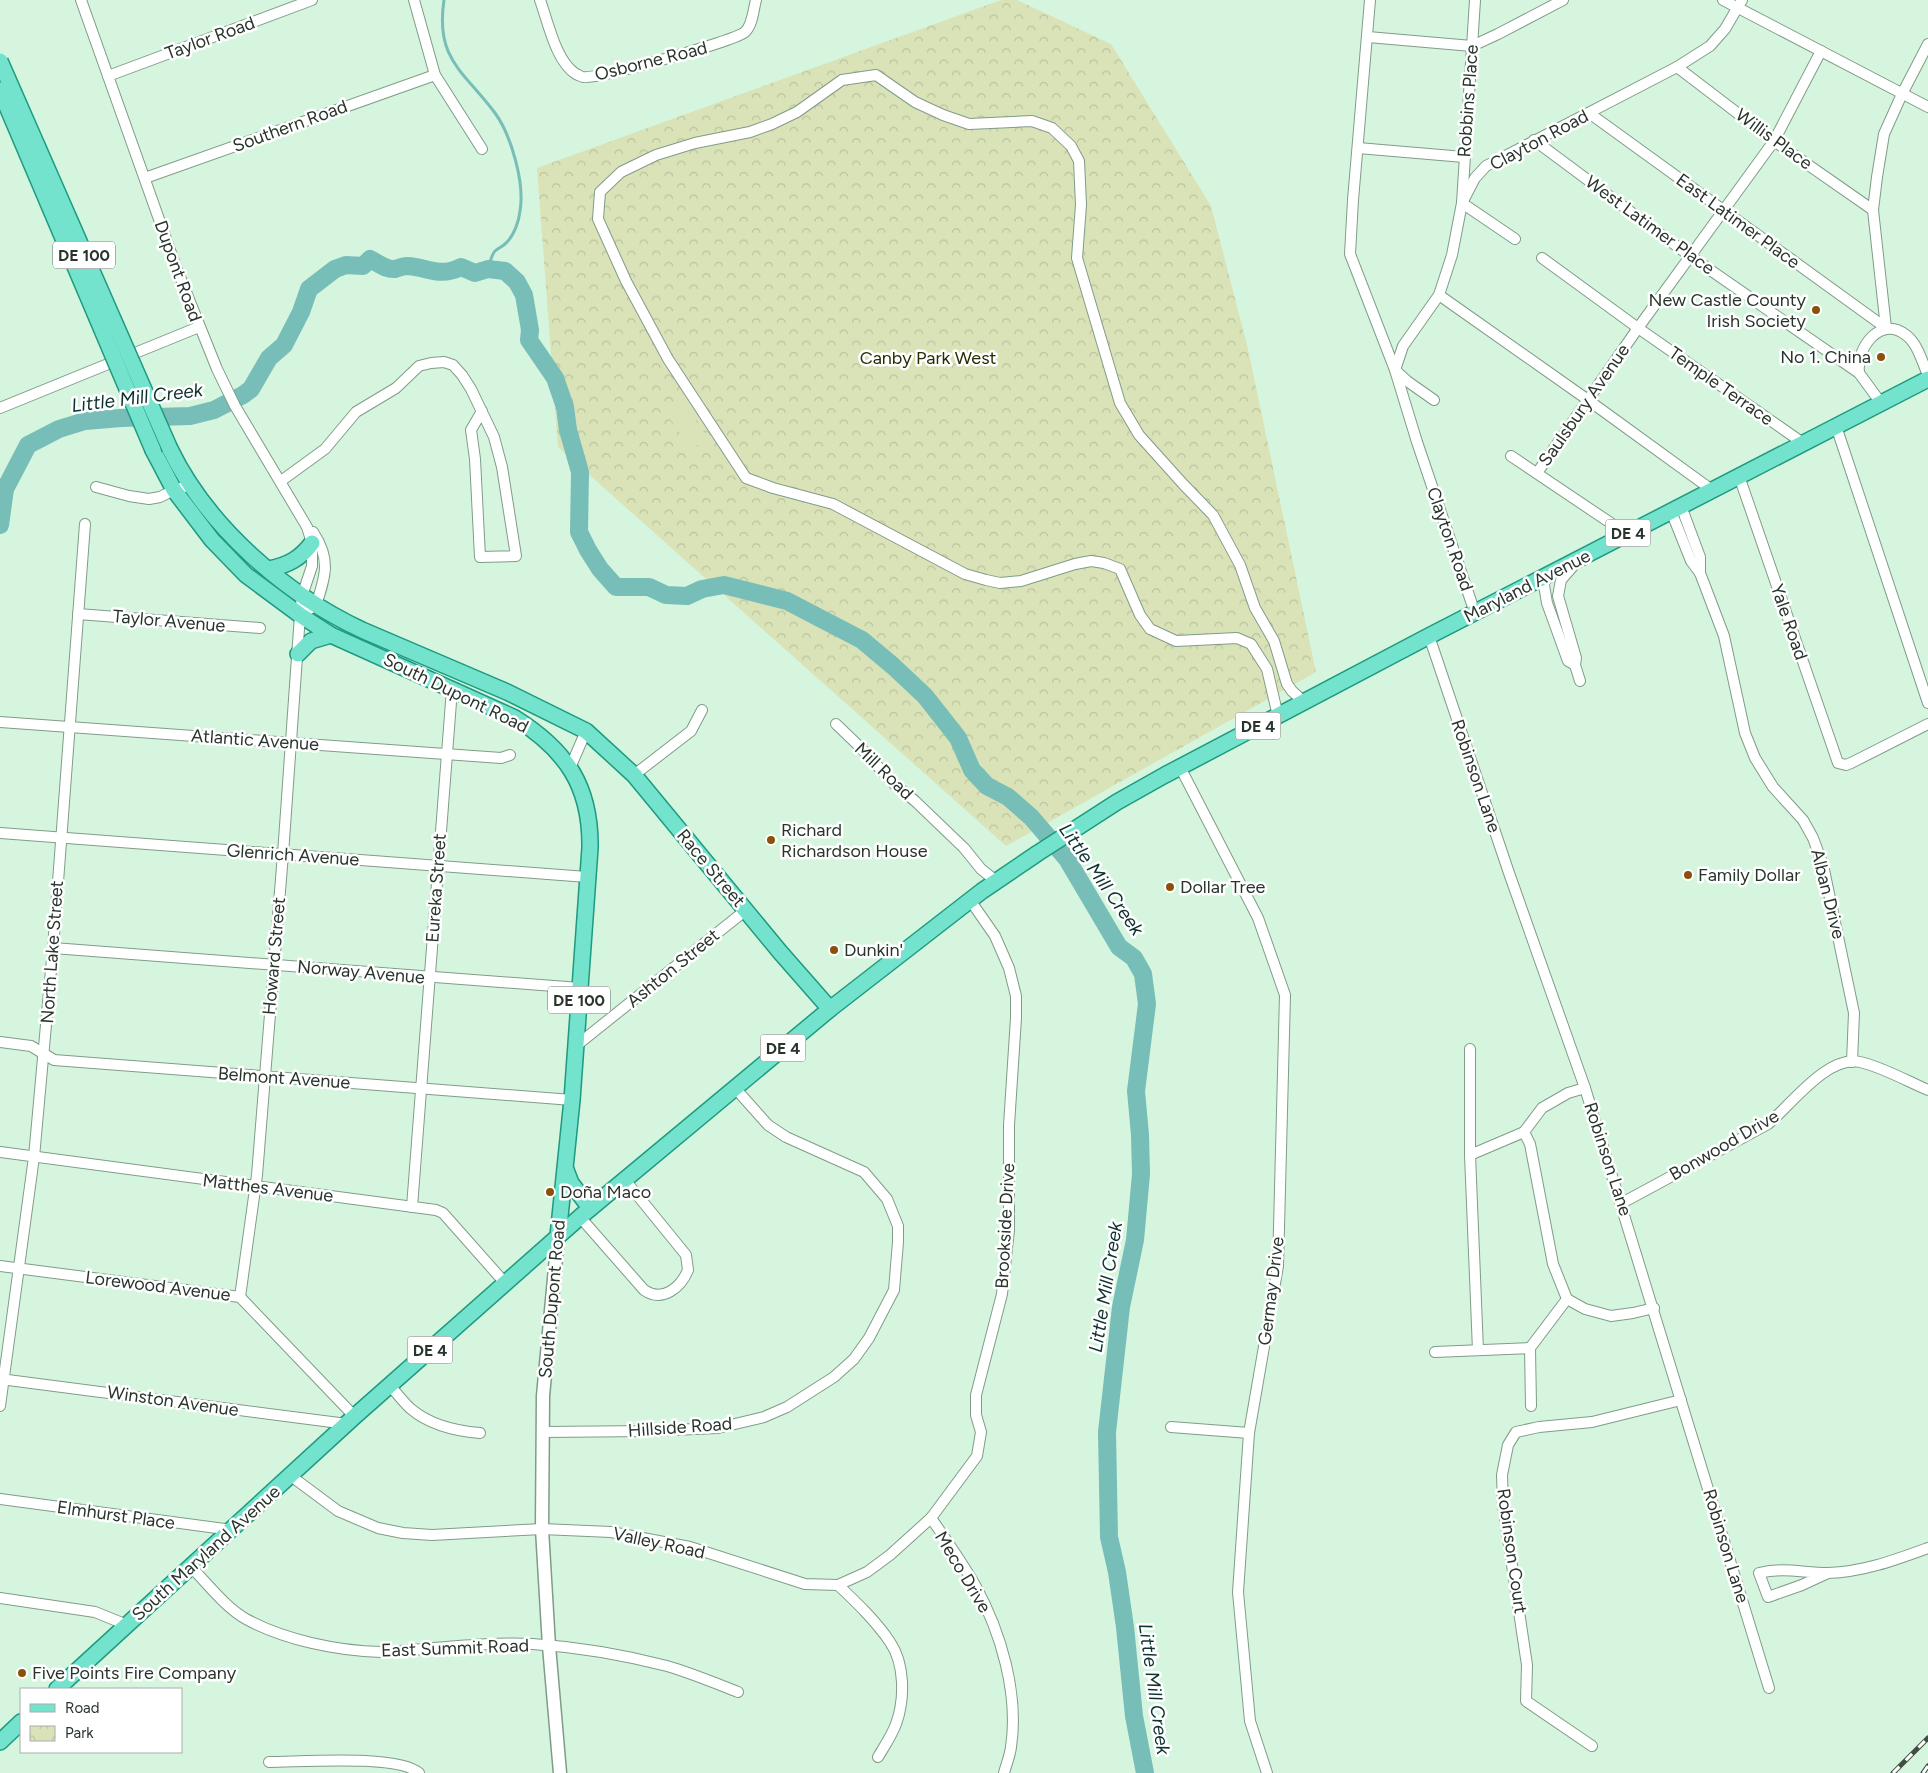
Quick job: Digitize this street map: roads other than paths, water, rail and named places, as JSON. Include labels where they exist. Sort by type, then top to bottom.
[{"type":"main road","name":"South Dupont Road","points":[[0,60],[170,449],[190,485],[234,537],[268,570],[302,596],[340,620],[507,692],[586,731]]},
{"type":"main road","name":"South Dupont Road","points":[[0,90],[153,450],[174,490],[212,540],[246,574],[300,615],[331,635],[516,718],[538,732],[549,742],[570,768],[585,800],[589,819],[590,848],[572,1100],[558,1236]]},
{"type":"main road","name":"Maryland Avenue","points":[[1180,767],[1928,377]]},
{"type":"main road","points":[[268,570],[297,559],[312,543]]},
{"type":"main road","points":[[298,654],[312,641],[331,635]]},
{"type":"main road","points":[[383,658],[405,660],[433,673],[449,668]]},
{"type":"main road","name":"Race Street","points":[[586,731],[634,775],[830,1009]]},
{"type":"main road","name":"DE 4","points":[[351,1421],[558,1236],[830,1009],[970,900],[996,882],[1117,802],[1180,767]]},
{"type":"main road","points":[[565,1166],[585,1213]]},
{"type":"main road","name":"South Maryland Avenue","points":[[58,1688],[351,1421]]},
{"type":"main road","points":[[0,1742],[20,1723]]},
{"type":"street","name":"Dupont Road","points":[[81,0],[199,327],[235,406],[307,527],[312,543],[312,566],[302,596],[300,615]]},
{"type":"street","name":"Taylor Road","points":[[108,76],[312,0]]},
{"type":"street","points":[[414,0],[435,75],[482,149]]},
{"type":"street","name":"Osborne Road","points":[[540,0],[563,62],[574,73],[584,78],[629,68],[723,42],[744,33],[750,25],[756,0]]},
{"type":"street","points":[[1370,0],[1350,254],[1394,370],[1434,400]]},
{"type":"street","name":"Robbins Place","points":[[1462,203],[1475,0]]},
{"type":"street","points":[[1368,37],[1472,46],[1563,0]]},
{"type":"street","points":[[1723,0],[1740,4],[1821,51],[1928,107]]},
{"type":"street","name":"Clayton Road","points":[[1475,613],[1394,370],[1403,346],[1439,295],[1452,255],[1462,203],[1475,178],[1486,166],[1677,67],[1710,46],[1717,40],[1740,4]]},
{"type":"street","points":[[1886,328],[1873,210],[1884,134],[1928,44]]},
{"type":"street","name":"Saulsbury Avenue","points":[[1537,473],[1638,328],[1774,140],[1821,51]]},
{"type":"street","name":"Willis Place","points":[[1677,67],[1774,140],[1873,210]]},
{"type":"street","name":"Southern Road","points":[[145,178],[435,75]]},
{"type":"street","points":[[1278,716],[1267,668],[1251,644],[1237,638],[1176,641],[1150,630],[1140,615],[1120,570],[1114,566],[1104,562],[1091,561],[1075,564],[1021,581],[1000,583],[965,574],[833,504],[774,488],[746,478],[668,359],[626,281],[598,219],[600,192],[622,172],[656,155],[695,143],[750,132],[772,124],[797,112],[842,80],[858,77],[876,75],[915,102],[969,124],[1032,121],[1052,128],[1071,146],[1079,161],[1081,205],[1077,258],[1120,403],[1139,435],[1213,515],[1240,565],[1255,608],[1274,641],[1287,684],[1304,702]]},
{"type":"street","name":"East Latimer Place","points":[[1589,113],[1886,328]]},
{"type":"street","name":"West Latimer Place","points":[[1534,140],[1690,256],[1859,373],[1881,403]]},
{"type":"street","points":[[1358,148],[1464,157]]},
{"type":"street","points":[[1462,203],[1515,239]]},
{"type":"street","name":"Temple Terrace","points":[[1542,258],[1638,328],[1803,443]]},
{"type":"street","points":[[1439,295],[1712,490]]},
{"type":"street","points":[[0,408],[199,327]]},
{"type":"street","points":[[1859,373],[1859,359],[1866,343],[1875,334],[1886,328],[1900,332],[1912,340],[1928,377]]},
{"type":"street","points":[[281,481],[325,449],[356,412],[396,388],[419,366],[431,362],[444,362],[453,366],[471,389],[482,411],[494,437],[502,467],[516,556],[480,557],[475,459],[471,430],[482,411]]},
{"type":"street","points":[[1836,426],[1928,703]]},
{"type":"street","points":[[1511,456],[1627,534]]},
{"type":"street","name":"Yale Road","points":[[1739,476],[1836,760],[1841,765],[1851,763],[1928,724]]},
{"type":"street","points":[[96,487],[149,499],[160,497],[190,485]]},
{"type":"street","name":"Alban Drive","points":[[1676,509],[1690,561],[1700,573],[1724,636],[1745,733],[1755,758],[1773,787],[1803,820],[1813,838],[1823,865],[1853,1004],[1852,1062]]},
{"type":"street","name":"North Lake Street","points":[[0,1406],[2,1379],[34,1156],[44,1054],[85,524]]},
{"type":"street","name":"Dupont Road","points":[[307,527],[319,541],[326,564],[323,583],[316,605]]},
{"type":"street","points":[[1580,681],[1575,665],[1576,658],[1558,596],[1561,580],[1567,572],[1586,556]]},
{"type":"street","points":[[1543,578],[1547,603],[1568,661],[1575,665]]},
{"type":"street","points":[[300,615],[316,605]]},
{"type":"street","name":"Taylor Avenue","points":[[78,614],[260,628]]},
{"type":"street","name":"Howard Street","points":[[240,1297],[256,1186],[300,615]]},
{"type":"street","name":"Robinson Lane","points":[[1429,636],[1509,873],[1585,1088],[1622,1203],[1769,1688]]},
{"type":"street","name":"Eureka Street","points":[[412,1207],[452,689]]},
{"type":"street","points":[[634,775],[691,731],[702,710]]},
{"type":"street","name":"Atlantic Avenue","points":[[0,722],[500,758],[510,755]]},
{"type":"street","name":"Mill Road","points":[[836,724],[893,783],[915,801],[964,848],[981,869],[996,882]]},
{"type":"street","points":[[570,768],[586,731]]},
{"type":"street","name":"Germay Drive","points":[[1180,767],[1258,918],[1285,995],[1278,1266],[1249,1434],[1238,1592],[1250,1721],[1267,1773]]},
{"type":"street","name":"Glenrich Avenue","points":[[0,833],[587,877]]},
{"type":"street","name":"Brookside Drive","points":[[838,1585],[867,1572],[890,1555],[931,1518],[977,1456],[981,1432],[976,1415],[976,1395],[1002,1294],[1009,1230],[1009,1125],[1016,996],[1009,968],[995,936],[970,900]]},
{"type":"street","name":"Ashton Street","points":[[576,1045],[746,910]]},
{"type":"street","name":"Norway Avenue","points":[[53,948],[580,988]]},
{"type":"street","name":"Belmont Avenue","points":[[0,1042],[31,1046],[54,1060],[572,1100]]},
{"type":"street","points":[[1470,1049],[1470,1155],[1478,1350]]},
{"type":"street","points":[[1852,1062],[1866,1064],[1928,1090]]},
{"type":"street","name":"Bonwood Drive","points":[[1622,1203],[1768,1124],[1784,1111],[1820,1075],[1837,1065],[1852,1062]]},
{"type":"street","name":"Hillside Road","points":[[542,1432],[718,1428],[764,1417],[787,1407],[834,1377],[854,1359],[869,1338],[894,1290],[898,1226],[886,1199],[864,1172],[786,1137],[768,1125],[735,1088]]},
{"type":"street","points":[[1470,1155],[1524,1132],[1542,1108],[1568,1093],[1585,1088]]},
{"type":"street","points":[[1524,1132],[1530,1144],[1553,1264],[1567,1299],[1585,1309],[1610,1316],[1654,1308]]},
{"type":"street","name":"Matthes Avenue","points":[[0,1152],[436,1210],[443,1213],[504,1283]]},
{"type":"street","points":[[585,1213],[644,1290],[649,1294],[663,1294],[677,1287],[688,1270],[686,1255],[625,1180]]},
{"type":"street","name":"South Dupont Road","points":[[558,1236],[543,1396],[542,1528],[549,1646],[560,1773]]},
{"type":"street","name":"Lorewood Avenue","points":[[0,1266],[240,1297],[351,1421]]},
{"type":"street","points":[[1531,1406],[1530,1348],[1567,1299]]},
{"type":"street","points":[[1435,1352],[1530,1348]]},
{"type":"street","name":"Winston Avenue","points":[[2,1379],[351,1421]]},
{"type":"street","points":[[390,1386],[410,1408],[426,1419],[448,1428],[480,1433]]},
{"type":"street","name":"Robinson Court","points":[[1592,1746],[1526,1701],[1527,1665],[1504,1505],[1502,1475],[1508,1445],[1516,1432],[1538,1426],[1592,1422],[1681,1400]]},
{"type":"street","points":[[1170,1427],[1249,1434]]},
{"type":"street","name":"Valley Road","points":[[291,1476],[338,1512],[386,1529],[432,1535],[542,1528],[592,1530],[644,1537],[690,1547],[805,1584],[838,1585]]},
{"type":"street","name":"Elmhurst Place","points":[[0,1499],[232,1530]]},
{"type":"street","name":"Meco Drive","points":[[931,1518],[975,1585],[994,1624],[1007,1667],[1013,1722],[1011,1749],[1004,1773]]},
{"type":"street","points":[[1828,1573],[1768,1597],[1759,1573],[1786,1569],[1828,1573],[1875,1567],[1928,1548]]},
{"type":"street","name":"East Summit Road","points":[[191,1567],[232,1609],[246,1619],[284,1635],[310,1642],[350,1650],[383,1652],[457,1646],[531,1644],[549,1646],[612,1655],[668,1667],[738,1692]]},
{"type":"street","points":[[838,1585],[857,1603],[891,1643],[900,1669],[903,1695],[896,1724],[878,1758]]},
{"type":"street","points":[[0,1598],[96,1612],[127,1625]]},
{"type":"street","points":[[269,1762],[376,1761],[395,1763],[414,1769],[419,1773]]},
{"type":"waterway","points":[[444,0],[442,20],[448,51],[454,63],[501,122],[519,173],[521,200],[517,223],[510,239],[494,253],[488,269]]},
{"type":"waterway","name":"Little Mill Creek","points":[[0,525],[5,489],[28,445],[59,429],[85,421],[190,416],[214,410],[243,395],[251,389],[269,358],[284,345],[301,312],[309,289],[335,269],[346,265],[363,266],[370,259],[392,269],[407,266],[440,272],[461,267],[475,273],[488,269],[505,271],[517,282],[524,295],[530,330],[529,340],[555,378],[565,407],[568,430],[580,472],[579,532],[600,569],[616,587],[649,587],[666,595],[687,596],[702,589],[724,585],[787,601],[862,640],[925,696],[958,738],[972,770],[987,786],[1008,797],[1031,817],[1067,859],[1119,947],[1134,958],[1143,974],[1147,1004],[1136,1091],[1141,1174],[1135,1240],[1121,1307],[1107,1432],[1109,1537],[1117,1572],[1134,1716],[1145,1773]]},
{"type":"railway","points":[[1893,1773],[1928,1738]]},
{"type":"railway","points":[[1923,1773],[1928,1766]]},
{"type":"place","name":"New Castle County Irish Society","points":[[1816,310]]},
{"type":"place","name":"No 1. China","points":[[1881,357]]},
{"type":"place","name":"Richard Richardson House","points":[[771,840]]},
{"type":"place","name":"Family Dollar","points":[[1688,875]]},
{"type":"place","name":"Dollar Tree","points":[[1170,887]]},
{"type":"place","name":"Dunkin'","points":[[834,950]]},
{"type":"place","name":"Doña Maco","points":[[550,1192]]},
{"type":"place","name":"Five Points Fire Company","points":[[22,1673]]},
{"type":"park label","name":"Canby Park West","points":[[928,358]]}]
